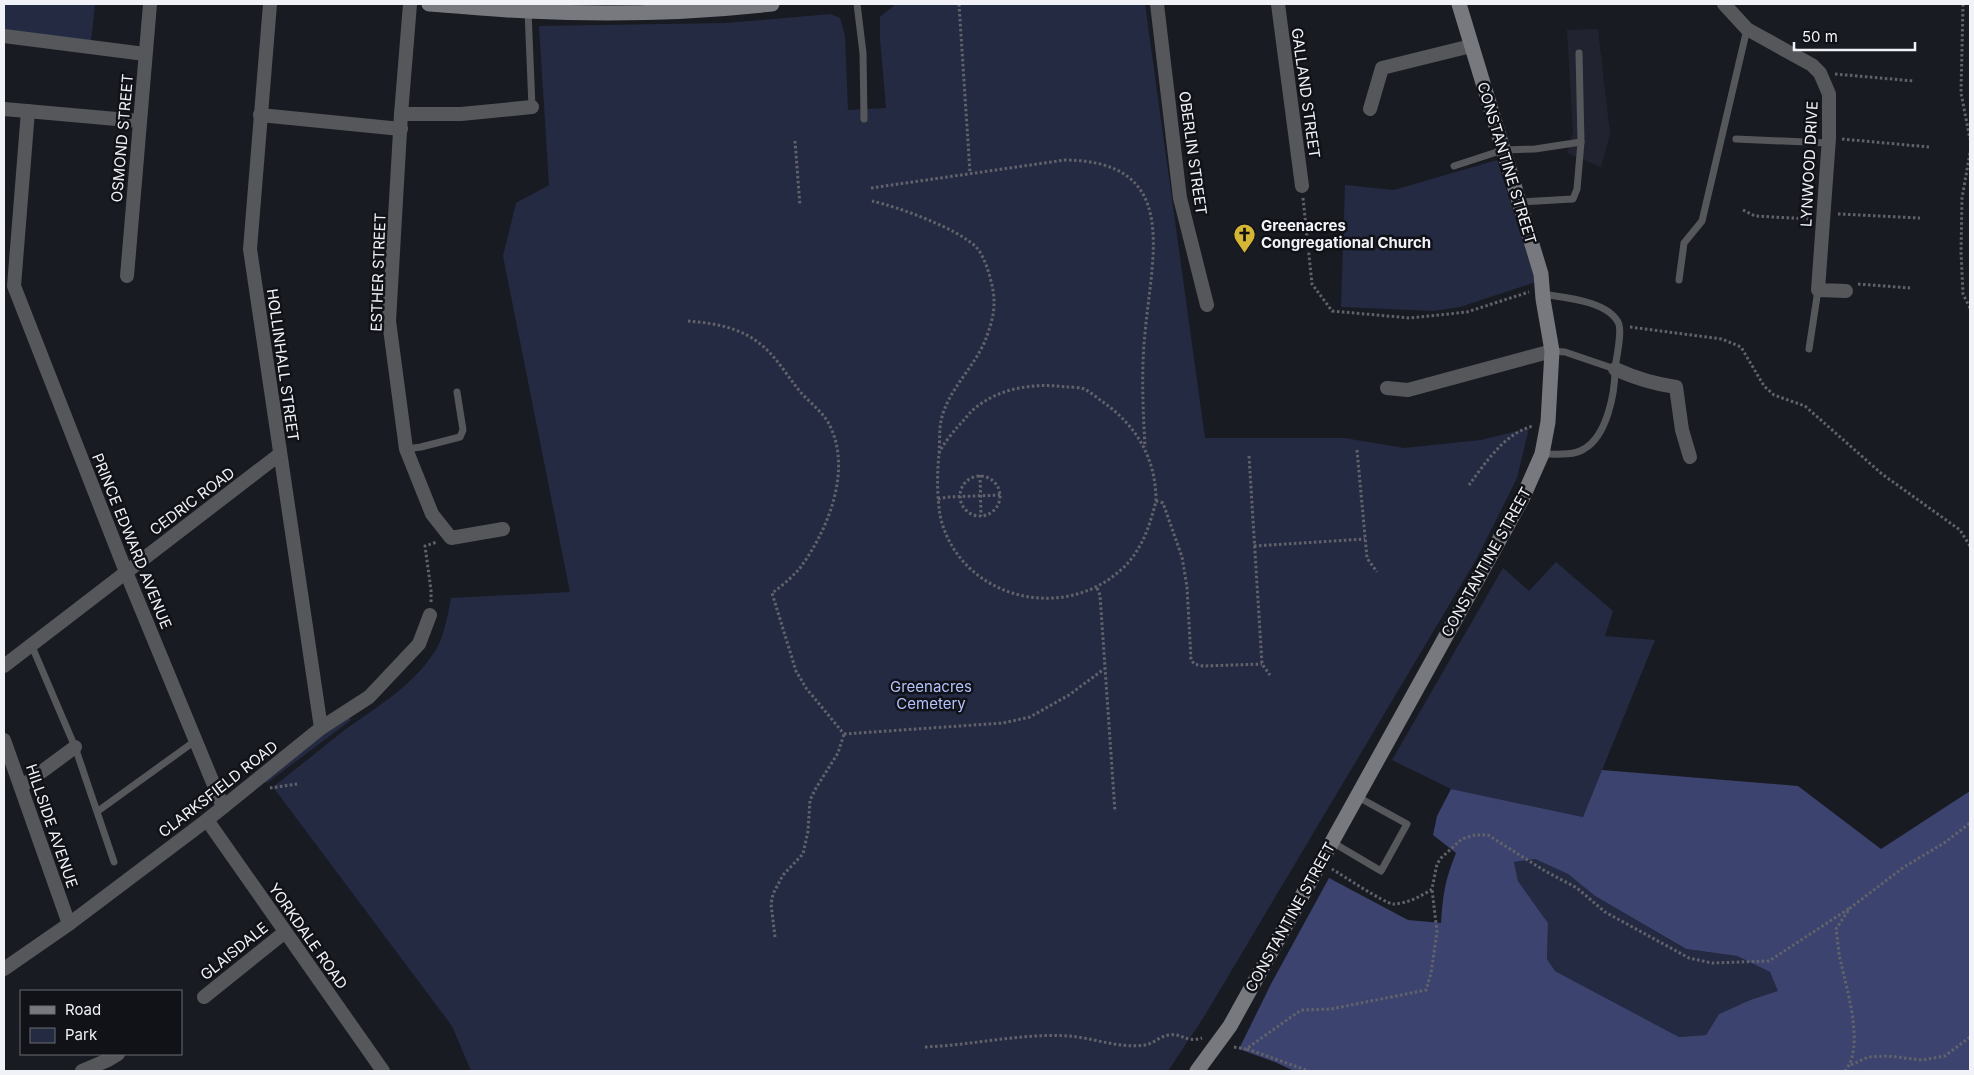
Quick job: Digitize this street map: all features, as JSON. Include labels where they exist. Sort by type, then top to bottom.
[{"type":"street","name":"OSMOND STREET","points":[[127,276],[150,4]]},
{"type":"street","name":"HOLLINHALL STREET","points":[[270,4],[250,250],[321,728]]},
{"type":"street","name":"ESTHER STREET","points":[[410,4],[401,114],[389,321],[406,449],[432,514],[451,538]]},
{"type":"street","points":[[429,4],[528,11],[641,12],[772,4]]},
{"type":"street","name":"OBERLIN STREET","points":[[1157,4],[1180,198],[1207,305]]},
{"type":"street","name":"GALLAND STREET","points":[[1278,4],[1302,186]]},
{"type":"street","name":"CONSTANTINE STREET","points":[[1197,1071],[1230,1026],[1523,497],[1542,454],[1548,422],[1552,351],[1546,292],[1459,4]]},
{"type":"street","points":[[1724,4],[1747,29],[1812,65],[1820,73]]},
{"type":"street","points":[[4,36],[145,54]]},
{"type":"street","points":[[1370,109],[1382,68],[1472,46]]},
{"type":"street","name":"LYNWOOD DRIVE","points":[[1818,290],[1828,140],[1829,94],[1820,73]]},
{"type":"street","points":[[401,114],[461,114],[532,107]]},
{"type":"street","points":[[4,109],[139,121]]},
{"type":"street","name":"PRINCE EDWARD AVENUE","points":[[28,111],[14,286],[126,572],[223,807]]},
{"type":"street","points":[[260,116],[401,129]]},
{"type":"street","points":[[1818,290],[1846,291]]},
{"type":"street","points":[[1387,388],[1408,390],[1552,351]]},
{"type":"street","points":[[1615,369],[1635,378],[1676,387],[1682,430],[1690,457]]},
{"type":"street","name":"CEDRIC ROAD","points":[[4,666],[280,454]]},
{"type":"street","points":[[451,538],[502,529]]},
{"type":"street","name":"CLARKSFIELD ROAD","points":[[4,969],[69,924],[207,820],[321,728],[369,698],[419,644],[430,615]]},
{"type":"street","name":"HILLSIDE AVENUE","points":[[4,740],[69,924]]},
{"type":"street","points":[[21,788],[75,747]]},
{"type":"street","name":"YORKDALE ROAD","points":[[207,820],[382,1071]]},
{"type":"street","name":"GLAISDALE","points":[[204,996],[285,932]]},
{"type":"street","points":[[82,1071],[116,1055]]},
{"type":"lane","points":[[857,4],[863,53],[864,119]]},
{"type":"lane","points":[[528,11],[532,107]]},
{"type":"lane","points":[[1679,280],[1684,244],[1702,221],[1747,29]]},
{"type":"lane","points":[[1519,202],[1573,199],[1577,189],[1582,142],[1579,53]]},
{"type":"lane","points":[[1736,139],[1828,140]]},
{"type":"lane","points":[[1454,166],[1503,150],[1536,149],[1582,142]]},
{"type":"lane","points":[[1809,349],[1818,290]]},
{"type":"lane","points":[[1542,454],[1570,453],[1585,449],[1600,433],[1609,411],[1615,385],[1620,330],[1618,322],[1606,310],[1578,299],[1546,292]]},
{"type":"lane","points":[[1552,351],[1565,352],[1615,369]]},
{"type":"lane","points":[[406,449],[421,448],[460,437],[463,430],[457,392]]},
{"type":"lane","points":[[31,644],[75,747],[114,862]]},
{"type":"lane","points":[[98,811],[195,741]]},
{"type":"lane","points":[[1332,842],[1381,871],[1408,824],[1358,797]]},
{"type":"path","points":[[959,4],[970,173]]},
{"type":"path","points":[[1963,4],[1961,93],[1970,139]]},
{"type":"path","points":[[1820,73],[1914,81]]},
{"type":"path","points":[[1964,111],[1970,117]]},
{"type":"path","points":[[1828,140],[1929,147]]},
{"type":"path","points":[[795,141],[800,206]]},
{"type":"path","points":[[1970,153],[1962,198],[1961,252],[1963,294],[1970,308]]},
{"type":"path","points":[[871,188],[1065,160],[1086,160],[1107,165],[1121,171],[1135,182],[1143,192],[1154,226],[1154,247],[1144,335],[1142,393],[1145,448]]},
{"type":"path","points":[[1302,186],[1312,284],[1332,311],[1410,318],[1468,312],[1546,292]]},
{"type":"path","points":[[872,201],[896,207],[964,237],[977,248],[988,269],[994,304],[989,329],[974,362],[952,393],[941,422],[939,452],[938,500],[945,529],[954,548],[964,561],[989,583],[1003,590],[1037,599],[1070,596],[1097,588],[1124,568],[1132,557],[1148,528],[1156,501],[1151,463],[1145,448],[1134,432],[1112,408],[1084,389],[1050,385],[1024,386],[999,393],[978,405],[958,425],[939,452]]},
{"type":"path","points":[[1743,210],[1755,216],[1920,218]]},
{"type":"path","points":[[1846,291],[1859,284],[1910,288]]},
{"type":"path","points":[[688,321],[733,329],[759,342],[774,358],[803,396],[824,416],[830,426],[839,458],[834,494],[829,512],[820,536],[799,569],[772,593],[796,671],[806,688],[844,734]]},
{"type":"path","points":[[1626,327],[1722,339],[1741,348],[1764,386],[1774,395],[1805,406],[1882,474],[1960,530],[1970,546]]},
{"type":"path","points":[[1469,484],[1494,453],[1521,429],[1548,422]]},
{"type":"path","points":[[1357,450],[1367,558],[1378,572]]},
{"type":"path","points":[[1249,456],[1262,664],[1270,676]]},
{"type":"path","points":[[980,475],[981,516]]},
{"type":"path","points":[[980,475],[992,478],[1001,494],[997,507],[993,512],[974,516],[964,508],[960,496],[963,484],[973,476],[980,475]]},
{"type":"path","points":[[938,500],[960,496],[1001,494]]},
{"type":"path","points":[[1156,501],[1163,503],[1182,557],[1187,587],[1191,659],[1194,664],[1202,666],[1262,664]]},
{"type":"path","points":[[430,615],[431,590],[425,546],[451,538]]},
{"type":"path","points":[[1254,546],[1365,539]]},
{"type":"path","points":[[1097,588],[1100,595],[1115,812]]},
{"type":"path","points":[[844,734],[1003,723],[1030,717],[1062,699],[1104,668]]},
{"type":"path","points":[[775,937],[771,904],[772,894],[783,875],[803,854],[808,831],[810,800],[838,753],[844,734]]},
{"type":"path","points":[[1246,1049],[1300,1010],[1331,1009],[1426,990],[1431,974],[1437,932],[1432,889],[1437,864],[1462,838],[1488,835],[1576,888],[1605,912],[1689,958],[1712,963],[1769,962],[1850,908],[1904,867],[1944,844],[1970,823]]},
{"type":"path","points":[[1321,862],[1390,904],[1405,902],[1426,894],[1432,889]]},
{"type":"path","points":[[1850,908],[1836,929],[1840,962],[1850,994],[1854,1038],[1850,1065]]},
{"type":"path","points":[[925,1047],[1020,1036],[1070,1036],[1127,1045],[1146,1045],[1170,1035],[1179,1035],[1192,1041],[1201,1038],[1216,1045],[1246,1049],[1309,1071]]},
{"type":"path","points":[[1845,1071],[1850,1065],[1868,1057],[1888,1056],[1922,1060],[1945,1056],[1970,1037]]},
{"type":"shaded area","points":[[1598,29],[1610,134],[1601,167],[1567,153],[1573,132],[1567,30]]},
{"type":"shaded area","points":[[1602,770],[1798,786],[1881,849],[1970,791],[1970,1071],[1294,1071],[1239,1049],[1272,982],[1329,878],[1408,920],[1441,923],[1445,887],[1456,853],[1433,835],[1437,816],[1451,789],[1583,817]],"holes":[[[1535,859],[1568,874],[1595,896],[1686,949],[1737,956],[1770,972],[1778,991],[1750,1000],[1719,1014],[1706,1035],[1679,1037],[1555,971],[1547,959],[1548,923],[1518,881],[1514,862]]]},
{"type":"green space","points":[[5,4],[95,4],[91,41],[9,32],[4,28]]},
{"type":"green space","name":"Greenacres Cemetery","points":[[896,4],[1145,4],[1205,438],[1344,438],[1404,448],[1481,440],[1529,428],[1517,478],[1477,558],[1205,1015],[1168,1071],[471,1071],[452,1026],[273,787],[342,732],[395,694],[419,672],[438,646],[451,598],[570,592],[503,256],[516,203],[549,185],[539,26],[726,23],[831,14],[840,18],[845,36],[848,110],[886,108],[880,17]]},
{"type":"green space","points":[[1497,160],[1536,282],[1460,307],[1433,311],[1341,307],[1345,185],[1394,190]]},
{"type":"green space","points":[[1556,562],[1613,611],[1605,636],[1655,640],[1583,817],[1451,789],[1392,760],[1503,568],[1529,591]]},
{"type":"green space","points":[[348,717],[351,720],[267,783],[263,779]]},
{"type":"green space","points":[[1535,859],[1568,874],[1595,896],[1685,949],[1737,956],[1770,972],[1779,991],[1750,1000],[1719,1014],[1706,1035],[1679,1037],[1555,971],[1547,959],[1548,923],[1518,881],[1514,862]]},
{"type":"place","name":"Greenacres Congregational Church","points":[[1245,253]]}]
